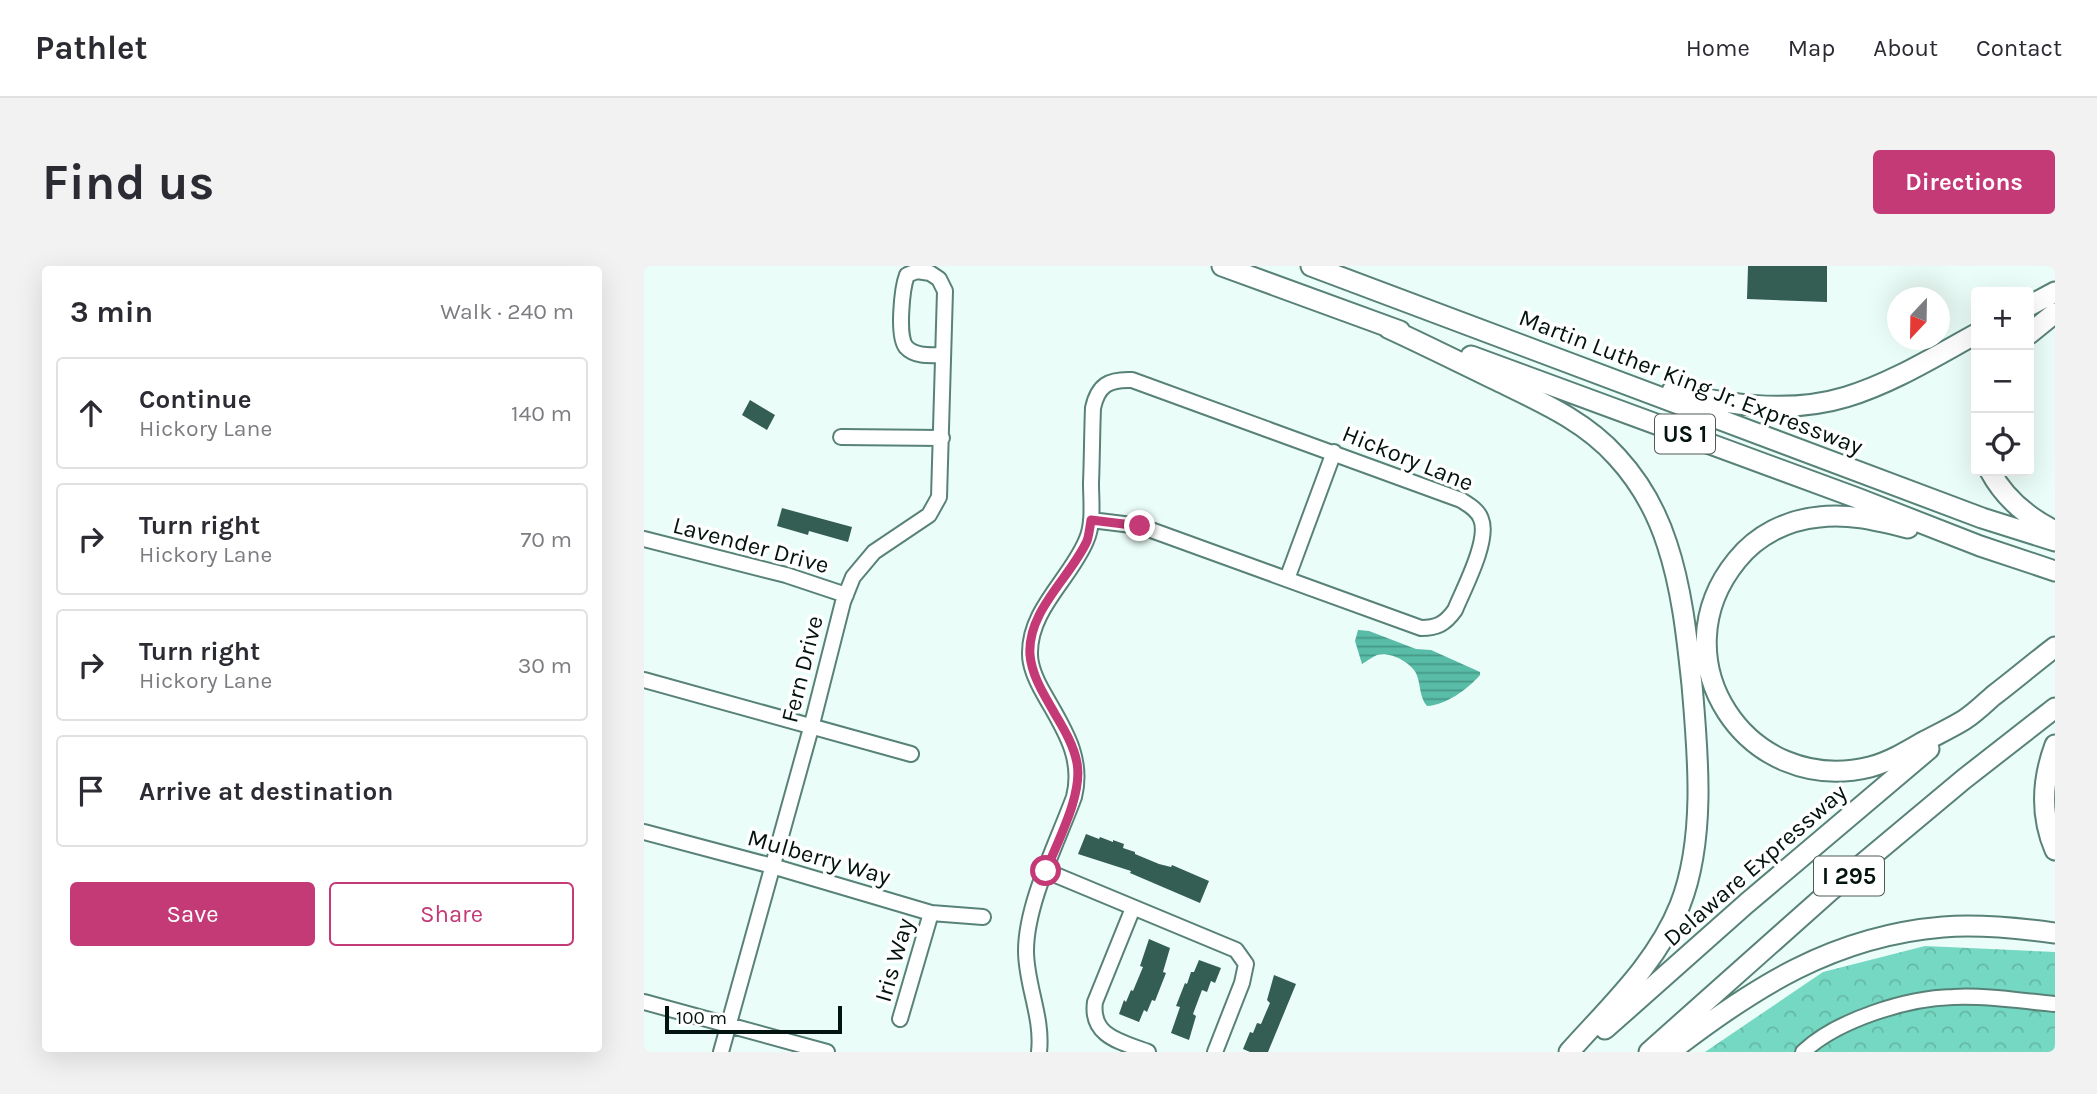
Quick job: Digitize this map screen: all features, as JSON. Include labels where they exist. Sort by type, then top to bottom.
[{"type":"highway","name":"Martin Luther King Jr. Expressway","points":[[1222,266],[1388,328],[1563,388],[1980,546],[2055,570]]},
{"type":"highway","name":"Martin Luther King Jr. Expressway","points":[[1311,266],[1982,518],[2055,541]]},
{"type":"highway","points":[[2034,303],[2055,292]]},
{"type":"highway","points":[[2034,330],[2055,313]]},
{"type":"highway","points":[[1388,328],[1551,407],[1587,429],[1617,457],[1641,489],[1672,558],[1689,657],[1696,737],[1696,834],[1691,870],[1678,910],[1658,948],[1637,976],[1569,1052]]},
{"type":"highway","points":[[1578,365],[1701,398],[1749,405],[1790,407],[1828,401],[1864,391],[1971,337]]},
{"type":"highway","points":[[1993,476],[2019,508],[2055,531]]},
{"type":"highway","points":[[1965,719],[1895,758],[1870,767],[1827,771],[1791,765],[1759,747],[1727,711],[1710,676],[1706,634],[1711,607],[1730,569],[1756,541],[1791,523],[1818,517],[1854,517],[1980,546]]},
{"type":"highway","name":"I 295","points":[[1965,719],[2055,647]]},
{"type":"highway","name":"I 295","points":[[1649,1052],[1830,891],[1964,779],[2055,708]]},
{"type":"highway","name":"Delaware Expressway","points":[[1579,1052],[1747,903],[1965,719]]},
{"type":"highway","points":[[2055,745],[2047,770],[2044,807],[2055,850]]},
{"type":"highway","points":[[1670,1052],[1764,985],[1822,956],[1862,942],[1944,927],[1984,926],[2055,933]]},
{"type":"street","name":"Fern Drive","points":[[721,1052],[853,577],[874,552],[929,515],[939,497],[942,438],[944,290],[939,279],[930,272],[917,271],[907,275],[902,288],[902,337],[906,347],[917,354],[943,355]]},
{"type":"street","name":"Hickory Lane","points":[[1039,1052],[1041,1036],[1026,953],[1029,917],[1078,781],[1072,747],[1036,678],[1030,655],[1033,632],[1040,614],[1087,540],[1091,520],[1093,421],[1096,395],[1104,385],[1118,379],[1132,380],[1461,500],[1474,508],[1482,520],[1484,536],[1455,610],[1447,621],[1435,628],[1421,628],[1140,526],[1091,520]]},
{"type":"street","points":[[841,437],[942,438]]},
{"type":"street","points":[[1287,579],[1334,452]]},
{"type":"street","name":"Lavender Drive","points":[[644,539],[786,575],[846,595]]},
{"type":"street","points":[[644,680],[911,754]]},
{"type":"street","name":"Mulberry Way","points":[[644,832],[931,913],[983,917]]},
{"type":"street","points":[[1046,871],[1236,950],[1245,964],[1242,983],[1215,1052]]},
{"type":"street","points":[[1133,908],[1095,1002],[1093,1016],[1097,1026],[1106,1034],[1148,1052]]},
{"type":"street","name":"Iris Way","points":[[900,1019],[931,913]]},
{"type":"street","points":[[1803,1052],[1840,1027],[1869,1014],[1923,1001],[1950,996],[1981,996],[2055,1004]]},
{"type":"street","points":[[644,1002],[827,1052]]},
{"type":"green space","points":[[1925,946],[2055,952],[2055,1052],[1705,1052],[1823,972]]},
{"type":"shaded area","points":[[1358,630],[1369,631],[1416,649],[1431,650],[1480,672],[1480,675],[1456,695],[1442,703],[1427,706],[1416,673],[1404,661],[1382,654],[1362,664],[1355,641]]},
{"type":"building","points":[[1748,266],[1827,266],[1827,302],[1747,299]]},
{"type":"building","points":[[750,400],[775,415],[767,430],[742,415]]},
{"type":"building","points":[[782,508],[852,527],[848,542],[809,531],[808,535],[777,526]]},
{"type":"building","points":[[1086,834],[1124,844],[1123,848],[1135,854],[1159,864],[1172,865],[1209,881],[1200,903],[1130,873],[1131,871],[1078,854]]},
{"type":"building","points":[[1149,939],[1170,948],[1163,972],[1166,973],[1155,1001],[1152,1000],[1147,1012],[1144,1010],[1139,1022],[1119,1014],[1143,967],[1140,966]]},
{"type":"building","points":[[1199,960],[1221,968],[1215,983],[1211,981],[1207,992],[1202,990],[1193,1014],[1196,1016],[1189,1040],[1171,1033],[1180,1007],[1176,1006],[1185,983],[1187,984]]},
{"type":"building","points":[[1274,975],[1296,984],[1268,1052],[1250,1052],[1243,1049],[1250,1032],[1253,1033],[1257,1023],[1261,1024],[1270,1003],[1267,1000]]},
{"type":"route","points":[[1046,871],[1078,781],[1072,747],[1036,678],[1030,655],[1033,632],[1040,614],[1087,540],[1091,520],[1140,526]]}]
